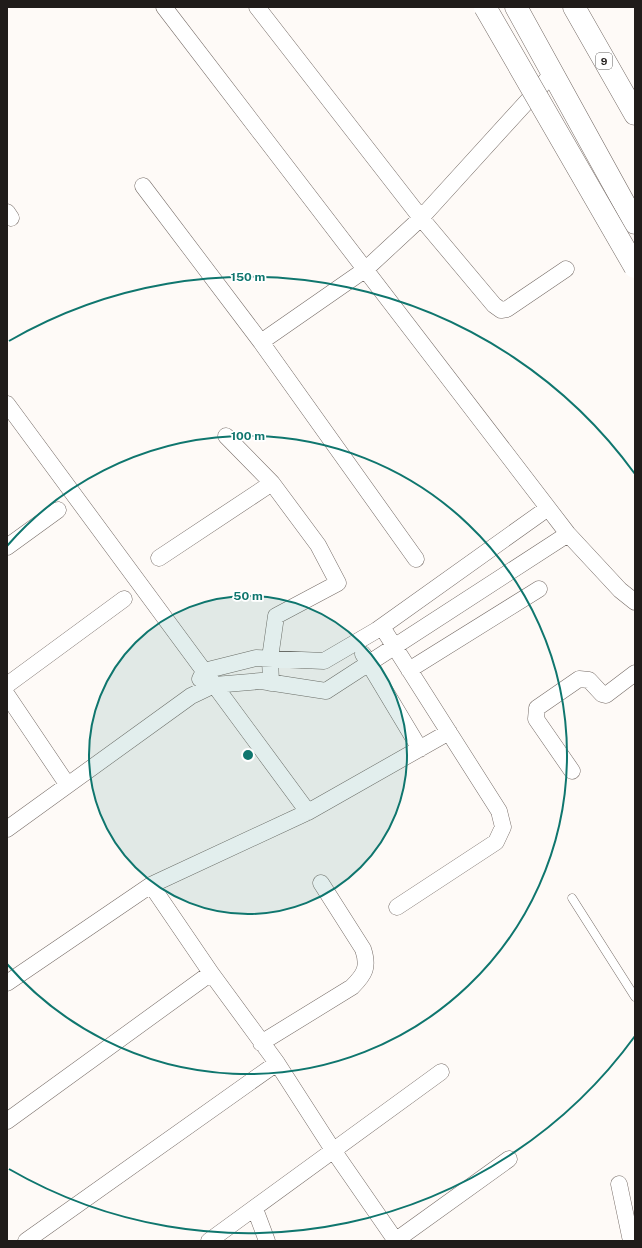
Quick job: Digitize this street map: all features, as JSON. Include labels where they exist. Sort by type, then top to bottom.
[{"type":"main road","points":[[485,7],[635,267]]},
{"type":"main road","points":[[516,7],[635,223]]},
{"type":"main road","name":"9","points":[[574,7],[635,114]]},
{"type":"street","points":[[164,7],[568,534],[620,590],[635,602]]},
{"type":"street","points":[[257,7],[421,218],[494,305],[501,310],[507,310],[566,269]]},
{"type":"street","points":[[261,342],[366,269],[421,218],[553,73]]},
{"type":"street","points":[[143,186],[261,342],[416,559]]},
{"type":"street","points":[[7,404],[308,812]]},
{"type":"street","points":[[226,436],[272,483],[318,545],[338,583],[276,616],[270,658],[271,683]]},
{"type":"street","points":[[159,558],[272,483]]},
{"type":"street","points":[[191,696],[204,671],[256,658],[324,661],[382,627],[548,508]]},
{"type":"street","points":[[7,547],[58,510]]},
{"type":"street","points":[[7,829],[67,784],[191,696],[214,685],[261,681],[326,691],[368,663],[395,648],[568,534]]},
{"type":"street","points":[[409,670],[539,589]]},
{"type":"street","points":[[7,685],[124,599]]},
{"type":"street","points":[[382,627],[500,811],[502,818],[502,831],[496,842],[397,907]]},
{"type":"street","points":[[356,643],[420,749]]},
{"type":"street","points":[[572,771],[536,719],[537,708],[579,679],[589,680],[602,694],[606,695],[635,673]]},
{"type":"street","points":[[7,696],[67,784]]},
{"type":"street","points":[[7,983],[151,885],[308,812],[449,732]]},
{"type":"street","points":[[261,1043],[352,986],[364,975],[365,961],[363,949],[321,883]]},
{"type":"street","points":[[151,885],[211,973],[277,1063],[333,1150],[396,1241],[509,1159]]},
{"type":"street","points":[[7,1120],[211,973]]},
{"type":"street","points":[[26,1241],[277,1063]]},
{"type":"street","points":[[209,1241],[255,1209],[333,1150],[441,1072]]},
{"type":"street","points":[[619,1184],[632,1241]]},
{"type":"street","points":[[255,1209],[267,1241]]},
{"type":"lane","points":[[572,898],[635,997]]}]
